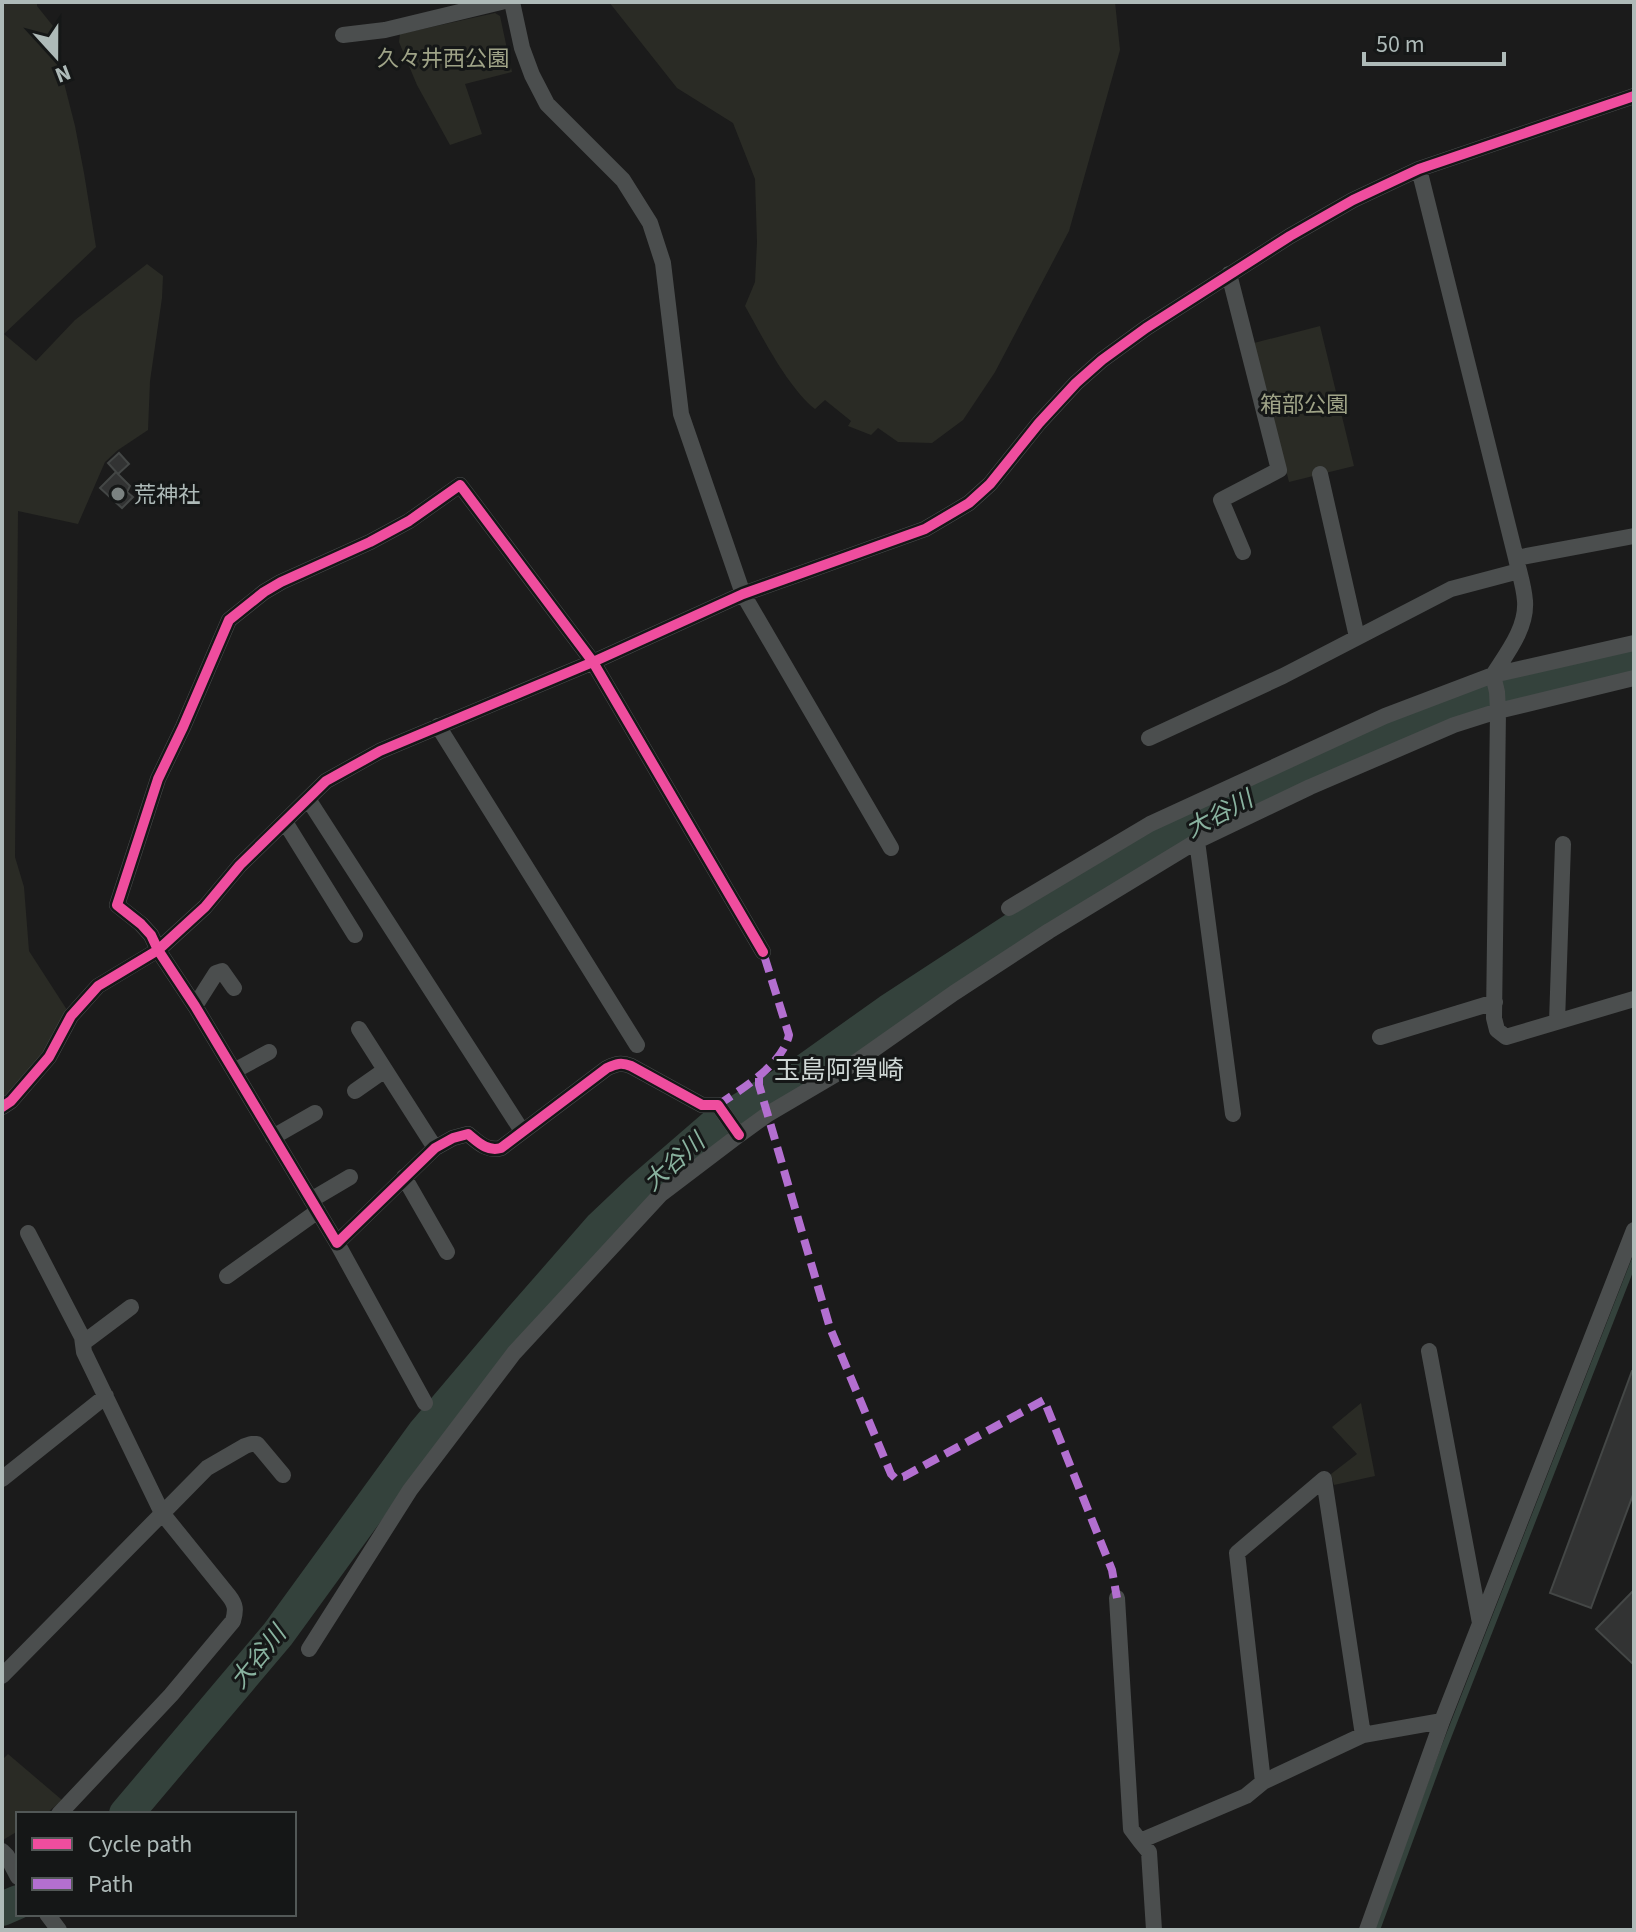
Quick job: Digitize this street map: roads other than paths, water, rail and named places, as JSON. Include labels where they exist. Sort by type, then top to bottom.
[{"type":"street","points":[[343,35],[385,30],[501,2]]},
{"type":"street","points":[[512,2],[522,48],[547,104],[623,180],[650,223],[663,263],[681,414],[743,594],[891,848]]},
{"type":"street","points":[[2,1107],[11,1101],[49,1057],[71,1016],[98,986],[158,950],[205,907],[240,865],[326,781],[380,751],[593,662],[743,594],[925,529],[969,503],[990,484],[1039,423],[1093,368],[1146,328],[1290,236],[1353,200],[1419,169],[1634,96]]},
{"type":"street","points":[[1419,169],[1526,603],[1524,619],[1515,639],[1493,675],[1498,711],[1494,1018],[1497,1030],[1506,1037],[1634,999]]},
{"type":"street","points":[[1229,274],[1279,470],[1221,500],[1243,552]]},
{"type":"street","points":[[1320,474],[1357,637]]},
{"type":"street","points":[[425,1403],[337,1243],[195,1006],[151,935],[117,905],[158,779],[229,620],[281,582],[409,521],[460,485],[593,662],[763,952]]},
{"type":"street","points":[[1149,738],[1283,676],[1451,589],[1517,564],[1634,536]]},
{"type":"street","points":[[1009,908],[1150,824],[1385,716],[1493,675],[1634,643]]},
{"type":"street","points":[[309,1649],[410,1490],[514,1353],[660,1195],[739,1135],[768,1114],[853,1064],[1049,931],[1197,841],[1310,787],[1454,725],[1498,711],[1634,678]]},
{"type":"street","points":[[438,726],[637,1045]]},
{"type":"street","points":[[308,799],[522,1131]]},
{"type":"street","points":[[285,822],[355,935]]},
{"type":"street","points":[[1197,841],[1233,1114]]},
{"type":"street","points":[[1557,1022],[1563,844]]},
{"type":"street","points":[[195,1006],[216,973],[222,971],[234,988]]},
{"type":"street","points":[[1380,1037],[1495,1002]]},
{"type":"street","points":[[359,1029],[435,1148]]},
{"type":"street","points":[[234,1071],[269,1052]]},
{"type":"street","points":[[337,1243],[435,1148],[468,1134],[484,1147],[493,1150],[501,1148],[616,1064],[631,1066],[702,1105],[718,1105],[739,1135]]},
{"type":"street","points":[[355,1091],[385,1070]]},
{"type":"street","points":[[273,1137],[315,1113]]},
{"type":"street","points":[[227,1276],[350,1177]]},
{"type":"street","points":[[404,1177],[447,1252]]},
{"type":"street","points":[[1367,1930],[1442,1721],[1634,1230]]},
{"type":"street","points":[[28,1233],[82,1337],[84,1352],[162,1513],[235,1604],[236,1612],[233,1621],[171,1695],[61,1812]]},
{"type":"street","points":[[83,1343],[131,1307]]},
{"type":"street","points":[[1429,1351],[1480,1624]]},
{"type":"street","points":[[2,1479],[106,1396]]},
{"type":"street","points":[[2,1676],[207,1468],[251,1444],[257,1444],[283,1475]]},
{"type":"street","points":[[1263,1782],[1237,1553],[1324,1479],[1363,1735]]},
{"type":"street","points":[[1117,1598],[1131,1829],[1149,1852],[1154,1930]]},
{"type":"street","points":[[1140,1841],[1246,1796],[1263,1782],[1363,1735],[1442,1721]]},
{"type":"street","points":[[7,1853],[16,1873]]},
{"type":"waterway","name":"大谷川","points":[[128,1812],[278,1634],[424,1433],[518,1322],[601,1227],[714,1126],[802,1073],[889,1011],[1062,898],[1253,796],[1408,725],[1497,692],[1634,659]]},
{"type":"waterway","points":[[1377,1930],[1442,1753],[1634,1261]]},
{"type":"waterway","name":"大谷川","points":[[2,1909],[16,1903]]},
{"type":"place","name":"荒神社","points":[[118,494]]},
{"type":"district","name":"玉島阿賀崎","points":[[839,1070]]},
{"type":"park label","name":"久々井西公園","points":[[443,58]]},
{"type":"park label","name":"箱部公園","points":[[1304,404]]}]
